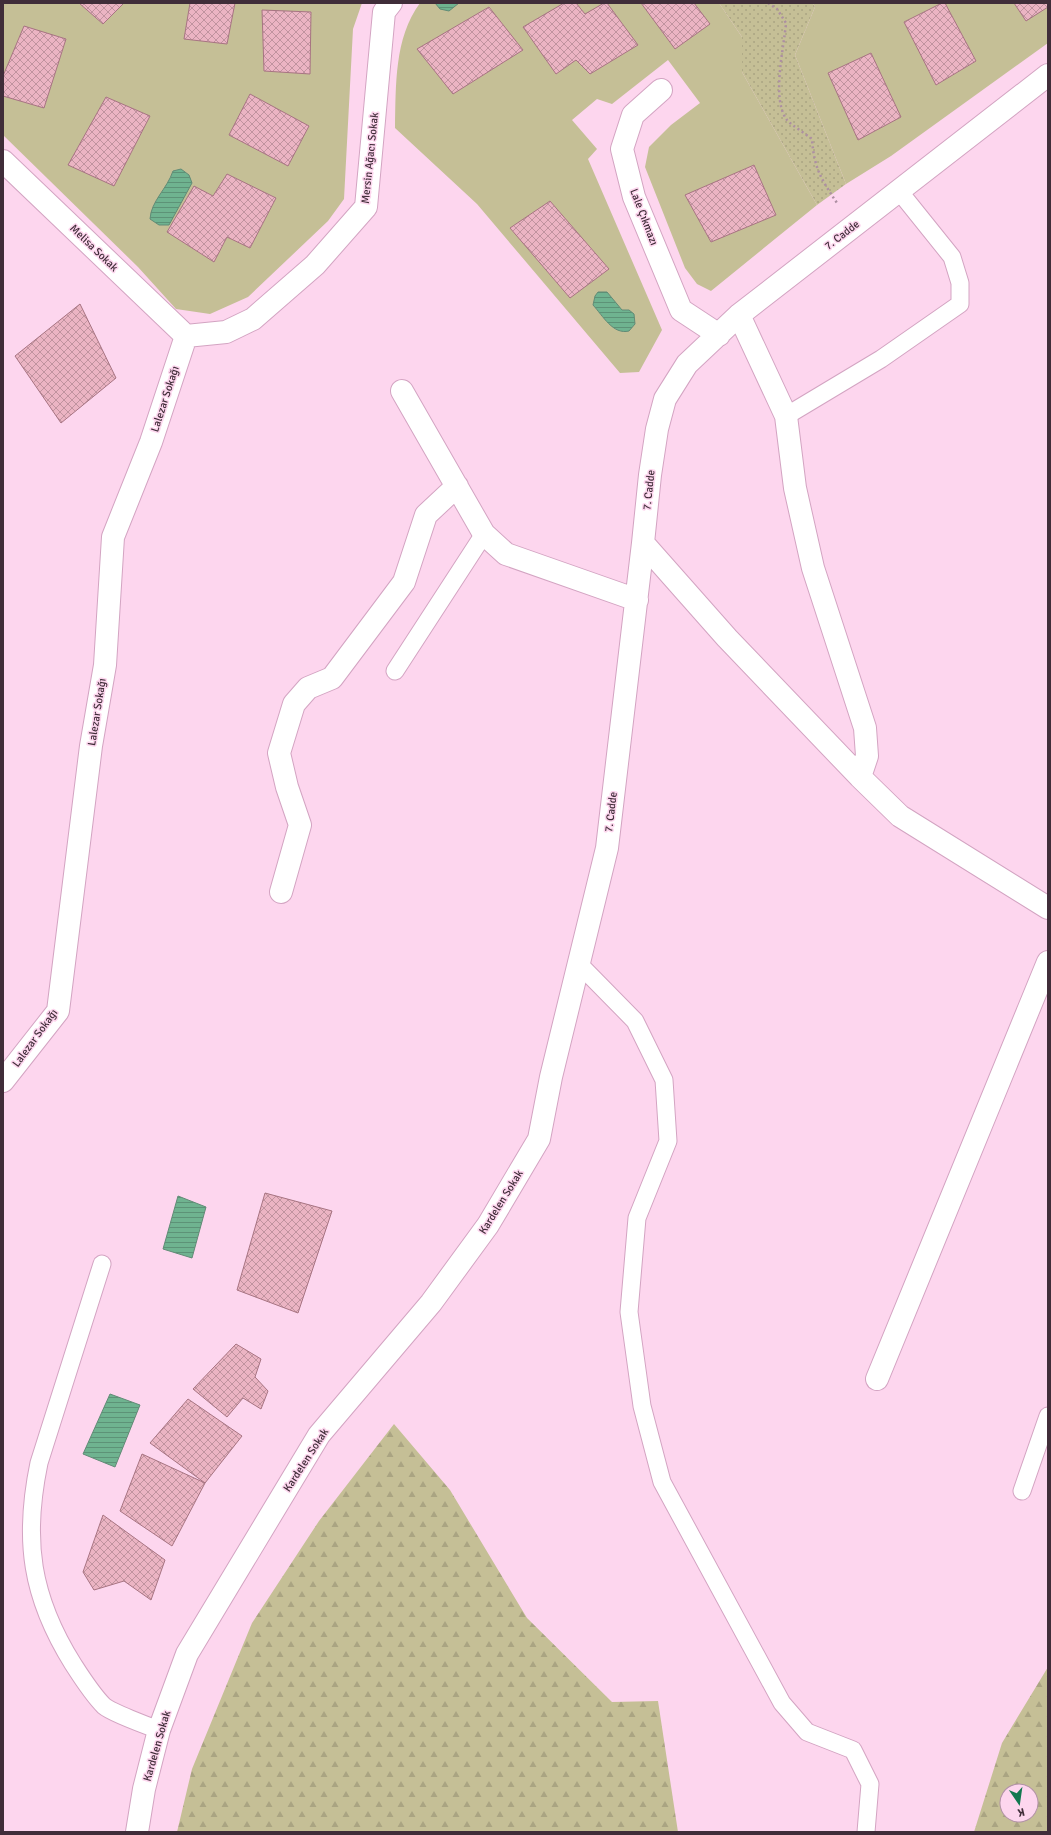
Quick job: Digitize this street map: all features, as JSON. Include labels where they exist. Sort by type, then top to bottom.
[{"type":"street","name":"Mersin Ağacı Sokak","points":[[186,336],[226,332],[253,319],[315,265],[366,207],[384,12],[391,3]]},
{"type":"street","name":"7. Cadde","points":[[551,1077],[607,848],[644,543],[650,475],[657,429],[666,399],[686,364],[740,315],[1048,75]]},
{"type":"street","name":"Lale Çıkmazı","points":[[661,90],[634,115],[622,149],[634,197],[681,310],[719,335]]},
{"type":"street","name":"Melisa Sokak","points":[[3,161],[186,336]]},
{"type":"street","points":[[740,315],[786,416],[794,488],[813,568],[865,728],[867,756],[860,777]]},
{"type":"street","name":"Lalezar Sokağı","points":[[3,1081],[58,1011],[91,746],[105,665],[113,537],[151,442],[186,336]]},
{"type":"street","points":[[402,391],[484,534],[506,554],[637,600]]},
{"type":"street","points":[[281,892],[300,824],[287,787],[279,753],[294,704],[308,688],[332,678],[404,582],[426,515],[457,486]]},
{"type":"street","points":[[644,543],[727,638],[860,777],[900,816],[1048,908]]},
{"type":"street","points":[[877,1379],[1048,962]]},
{"type":"street","name":"Kardelen Sokak","points":[[137,1832],[144,1789],[159,1730],[187,1654],[320,1435],[431,1303],[488,1225],[539,1139],[551,1077]]},
{"type":"lane","points":[[786,416],[881,359],[960,304],[960,283],[952,257],[899,191]]},
{"type":"lane","points":[[396,671],[484,534]]},
{"type":"lane","points":[[579,964],[635,1021],[664,1080],[668,1141],[637,1218],[629,1312],[642,1406],[662,1482],[782,1703],[807,1732],[853,1750],[870,1784],[866,1832]]},
{"type":"lane","points":[[102,1264],[39,1463],[33,1491],[30,1522],[31,1553],[38,1586],[49,1618],[63,1648],[82,1678],[105,1706],[159,1730]]},
{"type":"lane","points":[[1022,1491],[1048,1416]]},
{"type":"path","points":[[768,3],[777,9],[786,23],[779,66],[781,104],[788,120],[812,139],[813,155],[819,175],[852,227]]},
{"type":"green space","points":[[3,3],[362,3],[353,29],[344,199],[328,221],[248,297],[210,314],[176,309],[138,267],[3,135]]},
{"type":"green space","points":[[420,3],[719,3],[742,37],[742,72],[817,205],[711,291],[697,284],[685,268],[645,167],[649,147],[671,125],[700,103],[668,60],[612,104],[597,99],[572,120],[597,149],[588,159],[662,330],[639,372],[620,373],[477,204],[395,128],[396,79],[401,47],[405,31]]},
{"type":"green space","points":[[719,3],[813,3],[815,7],[795,55],[846,184],[817,205],[742,72],[742,37]]},
{"type":"green space","points":[[813,3],[1048,3],[1048,43],[891,156],[846,184],[795,55],[815,7]]},
{"type":"green space","points":[[394,1424],[450,1490],[527,1618],[612,1702],[658,1701],[678,1832],[177,1832],[192,1769],[252,1623],[319,1521]]},
{"type":"green space","points":[[1048,1667],[1048,1832],[974,1832],[1002,1743]]},
{"type":"shaded area","points":[[435,3],[459,3],[449,11],[440,9]]},
{"type":"shaded area","points":[[181,169],[189,175],[192,183],[169,225],[159,225],[150,219],[153,206],[167,184],[173,171]]},
{"type":"shaded area","points":[[598,292],[607,292],[622,310],[629,310],[634,314],[635,324],[629,331],[618,330],[613,327],[593,305],[595,296]]},
{"type":"shaded area","points":[[178,1196],[206,1207],[192,1258],[163,1249]]},
{"type":"shaded area","points":[[110,1394],[140,1405],[115,1467],[83,1454]]},
{"type":"building","points":[[79,3],[124,3],[103,24]]},
{"type":"building","points":[[190,3],[235,3],[227,44],[184,39]]},
{"type":"building","points":[[564,3],[576,3],[585,14],[604,3],[607,3],[638,45],[590,74],[576,60],[556,74],[523,27]]},
{"type":"building","points":[[641,3],[694,3],[710,24],[675,49]]},
{"type":"building","points":[[942,3],[945,3],[976,61],[936,85],[904,22]]},
{"type":"building","points":[[1014,3],[1048,3],[1048,7],[1026,21]]},
{"type":"building","points":[[489,7],[523,50],[453,94],[417,49]]},
{"type":"building","points":[[262,10],[311,12],[310,74],[264,71]]},
{"type":"building","points":[[24,26],[66,39],[44,108],[3,96],[3,76]]},
{"type":"building","points":[[871,53],[901,117],[858,140],[828,73]]},
{"type":"building","points":[[250,94],[309,126],[288,166],[229,135]]},
{"type":"building","points":[[106,97],[150,116],[114,186],[68,165]]},
{"type":"building","points":[[754,165],[776,215],[711,242],[685,195]]},
{"type":"building","points":[[227,174],[276,198],[250,248],[227,237],[214,262],[167,232],[194,186],[213,196]]},
{"type":"building","points":[[550,201],[609,269],[570,298],[510,228]]},
{"type":"building","points":[[80,304],[116,378],[61,423],[15,356]]},
{"type":"building","points":[[265,1193],[332,1211],[298,1313],[237,1290]]},
{"type":"building","points":[[236,1344],[261,1359],[255,1377],[268,1391],[261,1409],[243,1398],[227,1417],[193,1389]]},
{"type":"building","points":[[188,1399],[242,1436],[205,1483],[150,1443]]},
{"type":"building","points":[[142,1454],[205,1483],[172,1546],[120,1511]]},
{"type":"building","points":[[103,1515],[165,1560],[151,1600],[124,1581],[94,1590],[83,1572]]}]
